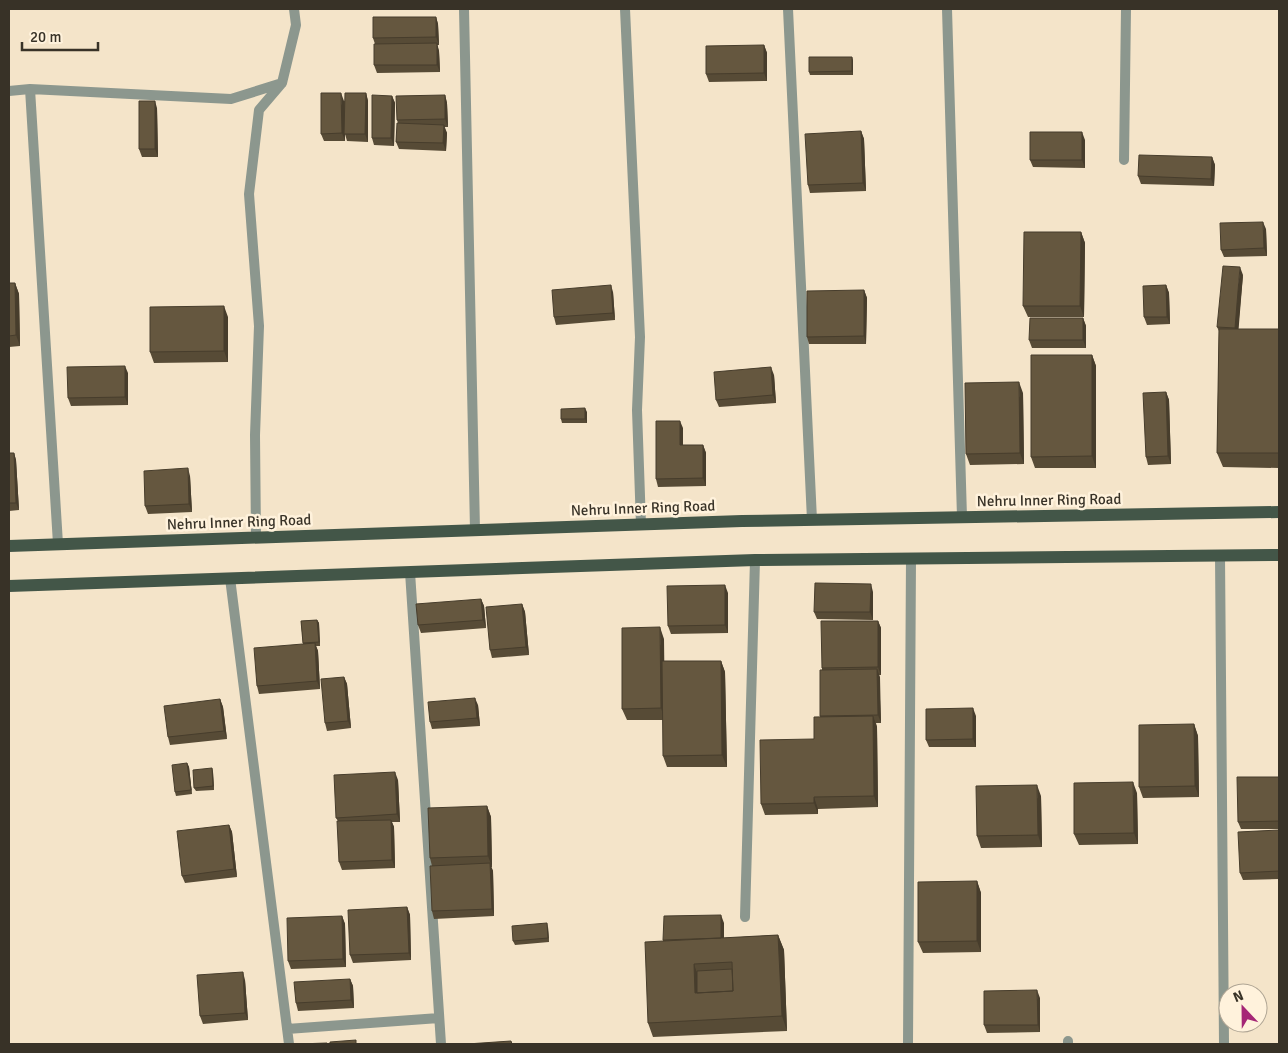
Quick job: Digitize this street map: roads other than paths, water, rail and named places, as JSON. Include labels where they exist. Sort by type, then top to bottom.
[{"type":"main road","name":"Nehru Inner Ring Road","points":[[9,546],[812,520],[1279,512]]},
{"type":"main road","points":[[9,586],[755,560],[1279,555]]},
{"type":"street","points":[[256,538],[255,435],[259,326],[249,194],[258,110],[282,83],[296,25],[294,9]]},
{"type":"street","points":[[464,9],[475,530]]},
{"type":"street","points":[[625,9],[640,337],[637,410],[641,525]]},
{"type":"street","points":[[788,9],[812,520]]},
{"type":"street","points":[[946,9],[962,518]]},
{"type":"street","points":[[1124,160],[1126,9]]},
{"type":"street","points":[[9,91],[30,89],[231,99],[282,83]]},
{"type":"street","points":[[30,89],[58,544]]},
{"type":"street","points":[[1220,556],[1224,1044]]},
{"type":"street","points":[[908,1044],[911,559]]},
{"type":"street","points":[[746,917],[755,560]]},
{"type":"street","points":[[410,572],[441,1044]]},
{"type":"street","points":[[230,578],[289,1044]]},
{"type":"street","points":[[288,1029],[439,1018]]}]
